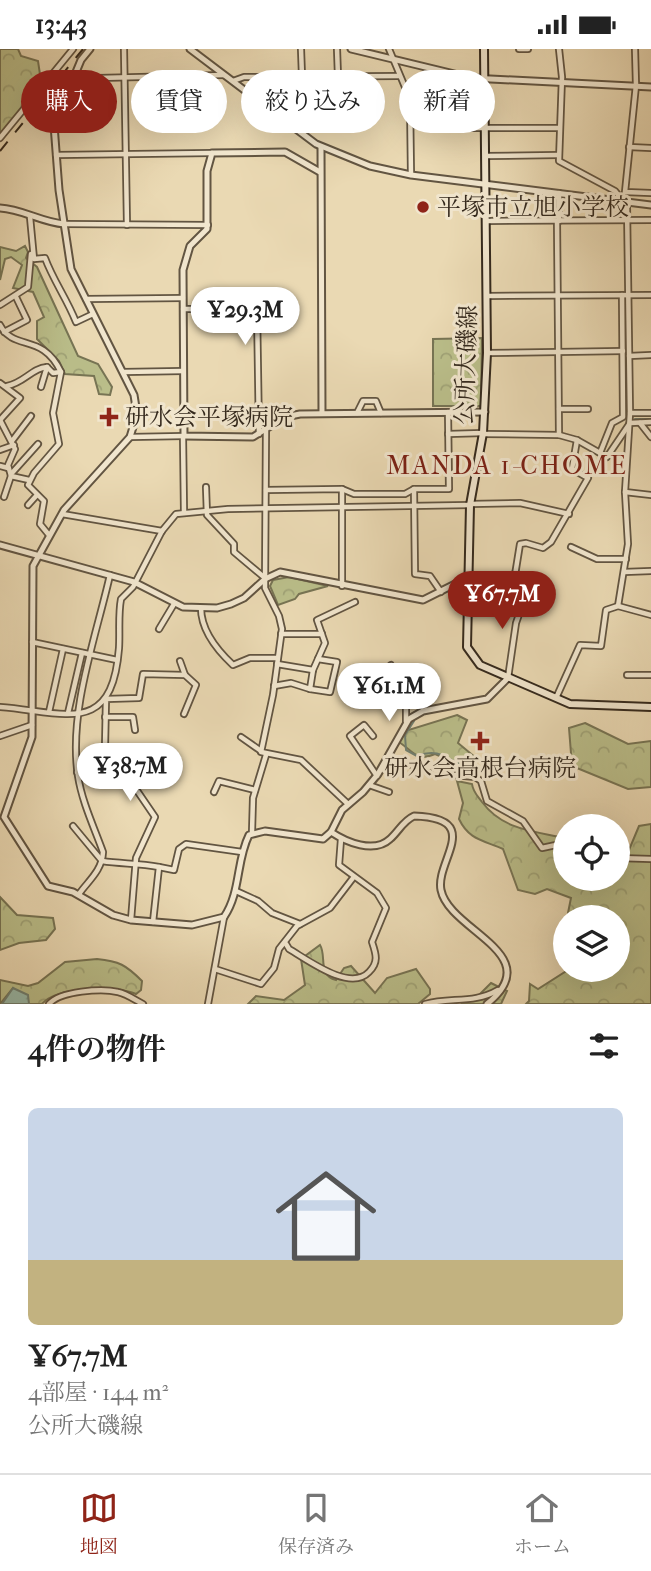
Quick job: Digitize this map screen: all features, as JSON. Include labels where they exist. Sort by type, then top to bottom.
[{"type":"main road","name":"公所大磯線","points":[[484,49],[485,70]]},
{"type":"main road","name":"公所大磯線","points":[[486,133],[487,353],[483,434],[470,504],[469,652],[480,665],[570,704],[651,707]]},
{"type":"street","points":[[0,138],[73,49]]},
{"type":"street","points":[[90,49],[81,60],[71,91],[56,118],[55,155],[71,269],[137,405],[135,425],[130,437],[62,514],[37,556],[31,576],[31,744],[2,818],[44,883],[79,894],[113,915],[131,920],[192,925],[224,917]]},
{"type":"street","points":[[124,49],[127,225]]},
{"type":"street","points":[[190,49],[217,70]]},
{"type":"street","points":[[302,49],[302,70]]},
{"type":"street","points":[[338,49],[338,70]]},
{"type":"street","points":[[351,49],[442,70]]},
{"type":"street","points":[[385,76],[399,76],[389,49]]},
{"type":"street","points":[[519,49],[528,49]]},
{"type":"street","points":[[559,49],[559,161],[615,191],[625,202],[627,220],[623,417],[612,423],[600,453]]},
{"type":"street","points":[[635,49],[636,85],[625,192],[651,194]]},
{"type":"street","points":[[227,77],[321,147],[370,166],[411,175],[651,205]]},
{"type":"street","points":[[233,81],[241,77]]},
{"type":"street","points":[[117,78],[131,78]]},
{"type":"street","points":[[495,80],[651,87]]},
{"type":"street","points":[[495,128],[559,128]]},
{"type":"street","points":[[410,133],[411,175]]},
{"type":"street","points":[[321,147],[322,413]]},
{"type":"street","points":[[629,147],[651,148]]},
{"type":"street","points":[[55,155],[285,152],[320,172]]},
{"type":"street","points":[[184,512],[183,270],[188,251],[208,225],[207,171],[212,153]]},
{"type":"street","points":[[486,156],[558,155]]},
{"type":"street","points":[[559,193],[559,435]]},
{"type":"street","points":[[0,208],[64,224],[208,225]]},
{"type":"street","points":[[30,217],[34,259],[44,258],[51,274],[61,285],[76,322],[93,314]]},
{"type":"street","points":[[487,221],[651,220]]},
{"type":"street","points":[[0,305],[16,297],[30,283],[28,268],[33,243]]},
{"type":"street","points":[[618,606],[626,559],[625,492],[630,423],[625,295]]},
{"type":"street","points":[[487,296],[651,295]]},
{"type":"street","points":[[4,332],[27,320],[16,297]]},
{"type":"street","points":[[86,299],[183,298]]},
{"type":"street","points":[[183,309],[257,309],[259,434]]},
{"type":"street","points":[[0,325],[4,332],[18,341],[39,346],[56,362],[61,372],[53,413],[59,444],[29,480]]},
{"type":"street","points":[[487,353],[623,351]]},
{"type":"street","points":[[629,356],[651,355]]},
{"type":"street","points":[[2,384],[23,381],[40,367],[47,367],[53,373],[61,372]]},
{"type":"street","points":[[41,387],[47,367]]},
{"type":"street","points":[[123,372],[183,372]]},
{"type":"street","points":[[2,384],[20,398],[0,420],[15,452],[4,497]]},
{"type":"street","points":[[357,413],[363,401],[376,401],[381,412]]},
{"type":"street","points":[[559,409],[588,409]]},
{"type":"street","points":[[266,490],[342,489],[354,494],[405,494],[414,489],[449,489],[448,412]]},
{"type":"street","points":[[130,437],[248,438],[292,415],[485,412]]},
{"type":"street","points":[[630,414],[651,413]]},
{"type":"street","points":[[0,450],[13,443],[31,416]]},
{"type":"street","points":[[630,423],[651,422]]},
{"type":"street","points":[[448,434],[559,435],[577,440],[607,457],[630,423]]},
{"type":"street","points":[[640,423],[651,437]]},
{"type":"street","points":[[208,1004],[224,917],[236,891],[242,852],[253,832],[255,790],[281,634],[281,623],[265,588],[266,429]]},
{"type":"street","points":[[515,575],[520,544],[547,547],[588,478],[572,469],[577,440]]},
{"type":"street","points":[[10,472],[38,444]]},
{"type":"street","points":[[0,466],[29,480]]},
{"type":"street","points":[[29,480],[31,490],[44,501],[40,524],[49,535]]},
{"type":"street","points":[[206,487],[206,510],[234,544],[234,552],[265,579]]},
{"type":"street","points":[[342,489],[342,586]]},
{"type":"street","points":[[414,489],[415,574],[430,576],[442,592]]},
{"type":"street","points":[[625,492],[651,495]]},
{"type":"street","points":[[27,505],[37,495]]},
{"type":"street","points":[[131,920],[135,862],[140,844],[154,824],[155,817],[125,773],[126,750],[104,747],[106,699],[117,660],[120,602],[162,531],[176,514],[266,508],[520,503],[569,514]]},
{"type":"street","points":[[62,514],[162,531]]},
{"type":"street","points":[[0,545],[134,582],[174,604],[201,608],[239,601],[265,579],[285,572],[342,586],[423,600],[470,579],[526,576],[530,583],[516,623],[508,678],[487,699],[423,711],[406,722]]},
{"type":"street","points":[[570,547],[597,559],[626,559]]},
{"type":"street","points":[[624,572],[651,571]]},
{"type":"street","points":[[79,894],[94,877],[102,861],[103,852],[77,772],[79,714],[110,575]]},
{"type":"street","points":[[310,689],[313,670],[325,643],[317,619],[355,602]]},
{"type":"street","points":[[159,629],[174,604]]},
{"type":"street","points":[[555,698],[580,645],[601,646],[607,610],[618,606],[651,615]]},
{"type":"street","points":[[201,608],[202,620],[220,653],[233,665],[250,658],[277,661],[313,670]]},
{"type":"street","points":[[281,634],[322,634]]},
{"type":"street","points":[[31,642],[117,660]]},
{"type":"street","points":[[49,712],[63,649]]},
{"type":"street","points":[[68,713],[82,653]]},
{"type":"street","points":[[274,686],[291,683],[330,692],[337,661],[318,659]]},
{"type":"street","points":[[180,661],[184,675],[196,685],[184,714]]},
{"type":"street","points":[[253,832],[319,840],[331,832],[339,814],[377,776],[406,722],[406,699],[391,666]]},
{"type":"street","points":[[0,707],[91,713],[106,699],[139,698],[143,674],[184,675]]},
{"type":"street","points":[[627,675],[651,675]]},
{"type":"street","points":[[105,717],[133,717],[135,730]]},
{"type":"street","points":[[0,736],[32,725]]},
{"type":"street","points":[[373,736],[363,725],[350,736],[377,776]]},
{"type":"street","points":[[241,737],[263,753],[302,760],[348,804]]},
{"type":"street","points":[[389,757],[410,765],[440,768],[454,775],[475,777],[481,781],[487,801],[523,821],[542,848],[553,846]]},
{"type":"street","points":[[77,772],[125,773]]},
{"type":"street","points":[[214,792],[219,781],[255,790]]},
{"type":"street","points":[[369,785],[389,792]]},
{"type":"street","points":[[331,832],[341,839],[379,845],[390,839],[404,822],[414,816],[446,825],[453,834],[454,841],[441,879],[443,899],[500,953],[507,969],[503,987],[488,1004]]},
{"type":"street","points":[[73,826],[102,861],[123,864],[135,862],[174,870],[179,849],[186,844],[242,852]]},
{"type":"street","points":[[286,944],[289,949],[346,979],[368,974],[377,960],[372,942],[386,908],[377,893],[339,865],[341,839]]},
{"type":"street","points":[[630,858],[651,859]]},
{"type":"street","points":[[153,922],[159,867]]},
{"type":"street","points":[[215,969],[261,984],[274,968],[279,949],[286,944],[300,924],[330,908],[354,877]]},
{"type":"street","points":[[236,891],[258,901],[272,913],[300,924]]},
{"type":"street","points":[[425,1004],[473,1001],[503,987]]},
{"type":"street","points":[[49,1004],[58,997],[115,991],[143,1004]]},
{"type":"green space","points":[[0,49],[18,49],[21,56],[38,61],[39,70],[21,70],[21,111],[0,134]]},
{"type":"green space","points":[[25,246],[28,252],[26,258],[37,267],[78,356],[98,364],[112,387],[110,395],[99,394],[94,376],[65,374],[59,361],[37,339],[37,321],[44,317],[33,292],[13,288],[22,265],[11,257],[5,259],[0,280],[0,247],[16,251]]},
{"type":"green space","points":[[482,338],[481,406],[433,406],[433,339]]},
{"type":"green space","points":[[289,577],[328,586],[299,594],[295,599],[278,605],[270,586],[273,580]]},
{"type":"green space","points":[[457,715],[467,720],[458,743],[476,758],[470,769],[435,754],[419,756],[399,742],[402,732]]},
{"type":"green space","points":[[585,723],[628,744],[651,741],[651,787],[628,789],[572,766],[569,728]]},
{"type":"green space","points":[[457,781],[472,784],[490,811],[509,824],[553,836],[553,891],[630,891],[630,848],[639,826],[651,824],[651,1004],[526,1004],[529,1001],[530,984],[538,989],[553,980],[553,982],[630,982],[630,905],[570,905],[571,898],[547,889],[535,894],[518,890],[503,849],[472,835],[463,826],[459,819],[463,803]]},
{"type":"green space","points":[[0,897],[17,915],[53,918],[55,929],[46,940],[19,943],[0,950]]},
{"type":"green space","points":[[320,945],[324,970],[330,978],[336,980],[344,968],[351,966],[375,993],[387,978],[416,969],[430,989],[430,994],[418,1004],[248,1004],[256,996],[284,1000],[305,985],[301,959]]},
{"type":"green space","points":[[97,959],[111,961],[127,968],[142,981],[141,990],[136,994],[115,989],[87,989],[60,994],[42,1004],[29,1004],[13,988],[0,1004],[0,980],[28,986],[38,983],[65,962]]},
{"type":"green space","points":[[491,983],[507,991],[501,1004],[461,1004],[478,996]]},
{"type":"water","points":[[13,988],[28,995],[29,1004],[2,1004]]},
{"type":"waterway","points":[[635,419],[651,419]]},
{"type":"waterway","points":[[414,721],[405,735],[406,750],[417,756],[430,753],[441,755],[463,766],[464,773]]},
{"type":"railway","points":[[0,151],[83,49]]},
{"type":"place","name":"平塚市立旭小学校","points":[[423,207]]},
{"type":"place","name":"研水会平塚病院","points":[[109,417]]},
{"type":"place","name":"研水会高根台病院","points":[[480,741]]},
{"type":"district","name":"MANDA 1-CHOME","points":[[507,465]]}]
